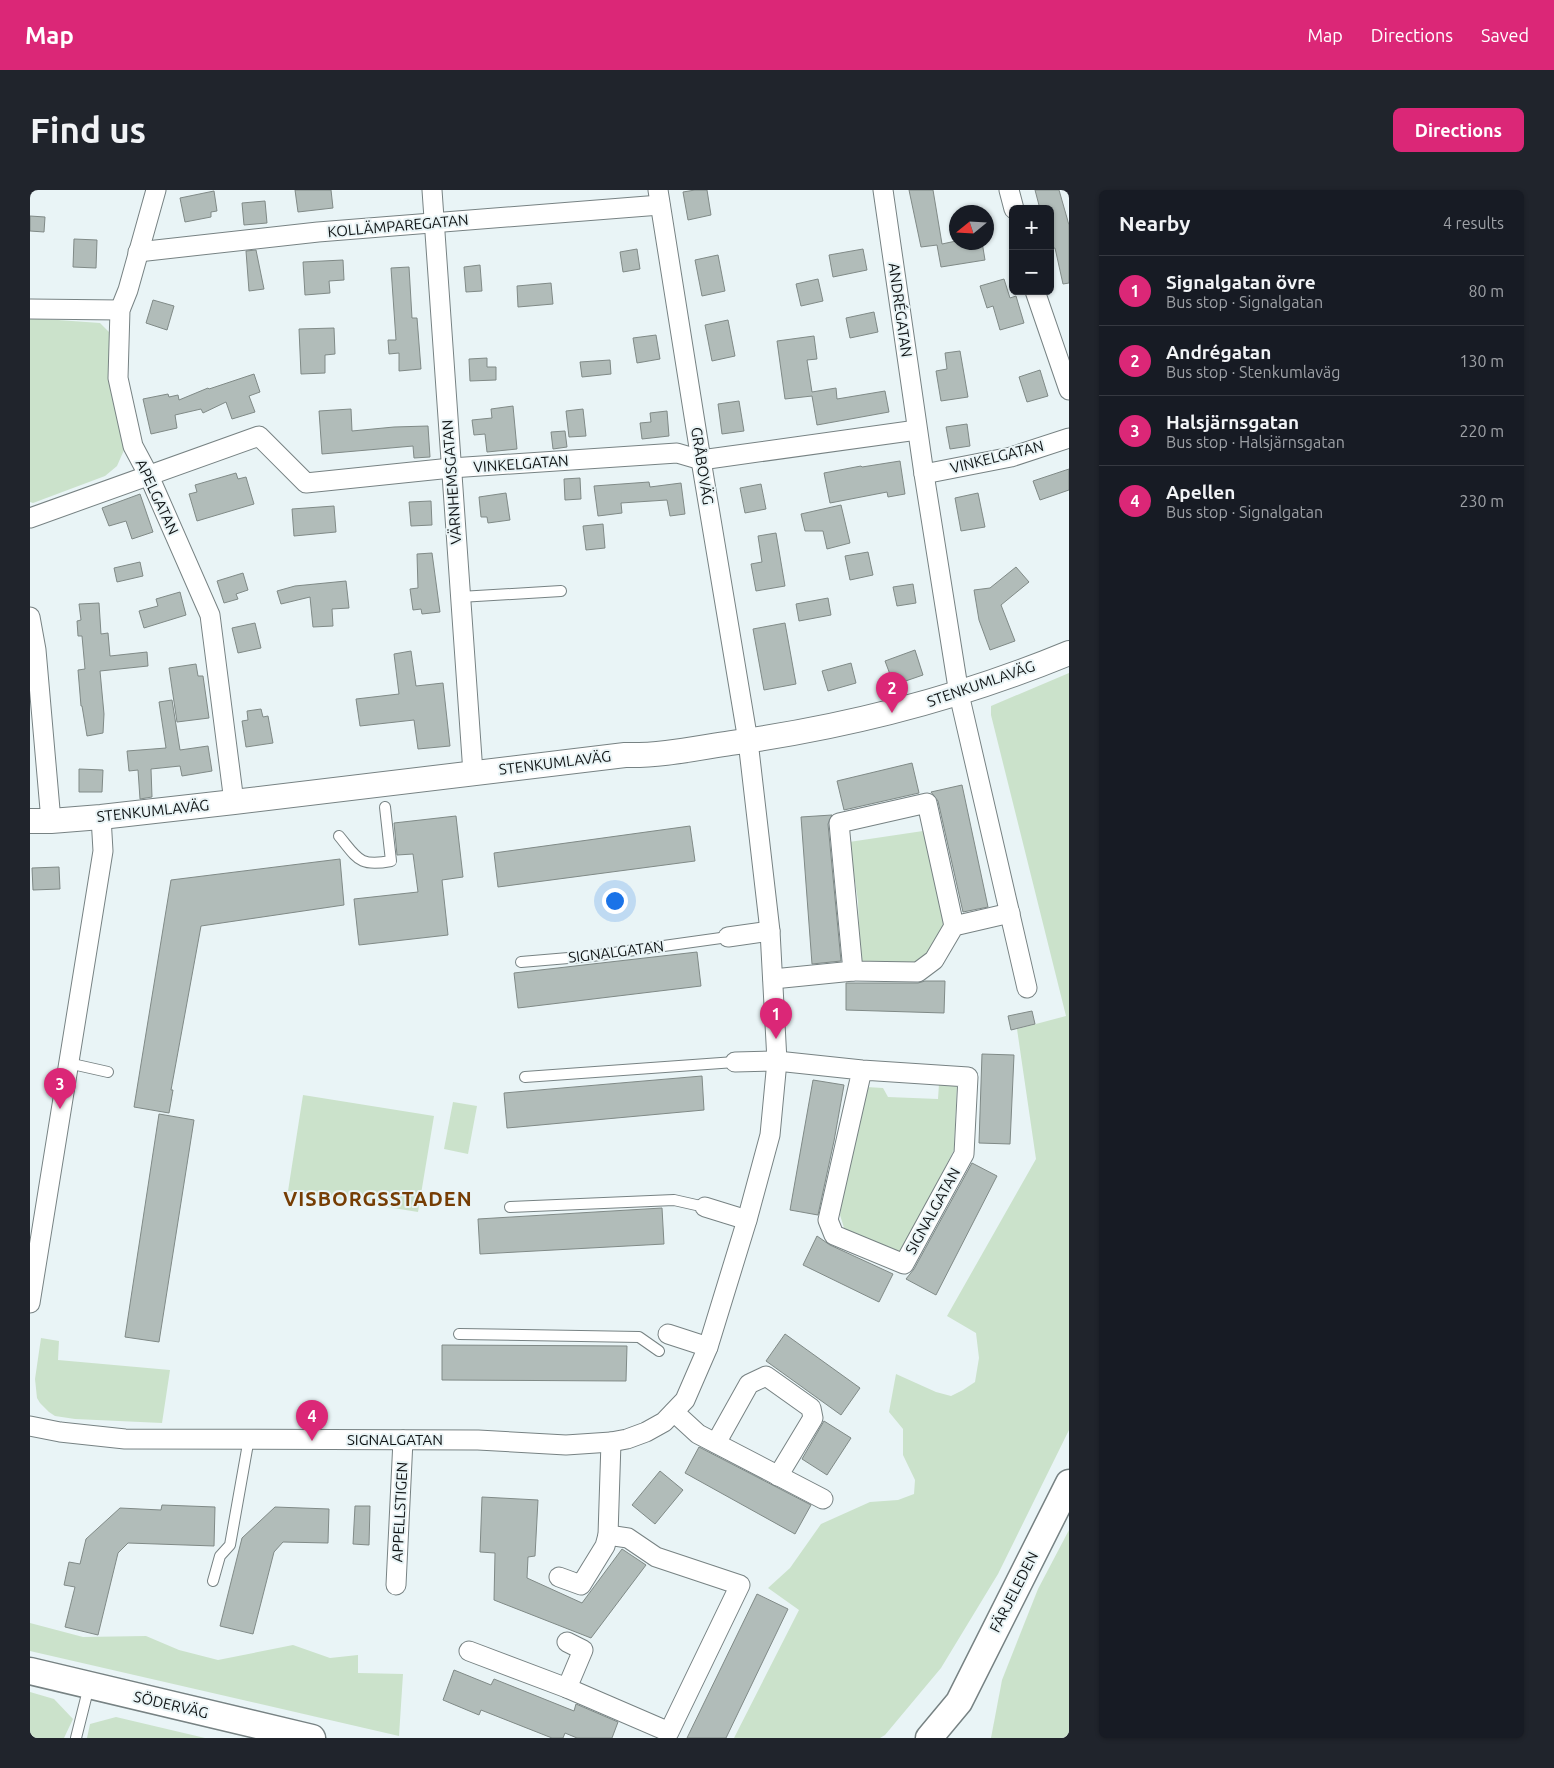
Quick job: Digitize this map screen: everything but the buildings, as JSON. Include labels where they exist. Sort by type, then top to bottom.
[{"type":"main road","name":"FÄRJELEDEN","points":[[929,1738],[959,1702],[1069,1483]]},
{"type":"main road","name":"SÖDERVÄG","points":[[30,1671],[312,1738]]},
{"type":"main road","name":"FÄRJELEDEN","points":[[954,1738],[959,1702]]},
{"type":"street","name":"APELGATAN","points":[[156,190],[128,290],[120,310],[118,378],[133,446],[210,614],[234,802]]},
{"type":"street","name":"VÄRNHEMSGATAN","points":[[432,190],[473,773]]},
{"type":"street","name":"ANDRÉGATAN","points":[[882,190],[917,430],[959,694],[1027,988]]},
{"type":"street","points":[[1009,190],[1013,205]]},
{"type":"street","name":"KOLLÄMPAREGATAN","points":[[138,252],[318,232],[434,223],[659,197]]},
{"type":"street","name":"GRÅBOVÄG","points":[[659,197],[748,741]]},
{"type":"street","points":[[1036,295],[1069,390]]},
{"type":"street","points":[[30,309],[120,310]]},
{"type":"street","name":"VINKELGATAN","points":[[148,476],[258,436],[306,483],[451,468],[677,453],[701,460],[917,430]]},
{"type":"street","name":"VINKELGATAN","points":[[924,474],[1011,457],[1069,438]]},
{"type":"street","points":[[30,518],[148,476]]},
{"type":"street","points":[[30,616],[36,650],[40,821]]},
{"type":"street","name":"STENKUMLAVÄG","points":[[40,821],[101,817],[626,755],[644,756],[748,741],[808,731],[883,715],[959,694],[1069,653]]},
{"type":"street","name":"SIGNALGATAN","points":[[30,1426],[60,1432],[126,1439],[478,1440],[566,1446],[628,1440],[664,1422],[685,1400],[708,1347],[747,1220],[770,1135],[777,1061],[773,978],[770,931],[748,741]]},
{"type":"street","points":[[773,978],[853,971],[918,972],[934,960],[954,926],[927,803],[839,823],[853,971]]},
{"type":"street","points":[[30,1303],[103,851],[101,817]]},
{"type":"street","points":[[954,926],[1010,913]]},
{"type":"street","name":"SIGNALGATAN","points":[[728,937],[770,931]]},
{"type":"street","name":"SIGNALGATAN","points":[[735,1062],[777,1061],[862,1070],[968,1077],[964,1154],[904,1264],[834,1235],[828,1220],[862,1070]]},
{"type":"street","points":[[705,1207],[747,1220]]},
{"type":"street","points":[[668,1334],[708,1347]]},
{"type":"street","points":[[716,1444],[749,1384],[766,1376],[811,1408],[812,1418],[778,1476]]},
{"type":"street","points":[[674,1412],[698,1434],[823,1499]]},
{"type":"street","name":"APPELLSTIGEN","points":[[396,1585],[403,1440]]},
{"type":"street","points":[[559,1577],[581,1585],[605,1546],[608,1535],[611,1442]]},
{"type":"street","points":[[470,1651],[567,1688],[669,1732],[740,1585],[656,1556],[628,1538],[608,1535]]},
{"type":"street","points":[[567,1642],[583,1650],[567,1688]]},
{"type":"lane","points":[[460,597],[561,591]]},
{"type":"lane","points":[[339,836],[356,857],[365,863],[377,864],[391,861],[385,807]]},
{"type":"lane","name":"SIGNALGATAN","points":[[521,962],[592,956],[728,937]]},
{"type":"lane","name":"SIGNALGATAN","points":[[525,1077],[735,1062]]},
{"type":"lane","points":[[68,1063],[108,1072]]},
{"type":"lane","points":[[510,1207],[674,1200],[705,1207]]},
{"type":"lane","points":[[459,1334],[639,1337],[659,1351]]},
{"type":"lane","points":[[213,1582],[220,1556],[230,1545],[249,1438]]},
{"type":"lane","points":[[76,1738],[89,1686]]},
{"type":"green space","points":[[30,318],[100,323],[111,334],[109,378],[124,450],[117,466],[105,476],[33,503],[30,502]]},
{"type":"green space","points":[[1069,673],[1069,1430],[998,1574],[941,1668],[885,1735],[880,1738],[734,1738],[799,1610],[768,1588],[790,1568],[821,1524],[870,1502],[898,1500],[914,1494],[915,1480],[903,1455],[903,1429],[889,1412],[896,1374],[936,1392],[951,1396],[975,1382],[979,1358],[976,1333],[947,1316],[1036,1159],[1017,1029],[1066,1016],[991,715],[991,706]]},
{"type":"green space","points":[[923,831],[947,922],[930,955],[916,965],[860,965],[858,901],[849,842]]},
{"type":"green space","points":[[939,1084],[957,1085],[954,1150],[900,1254],[845,1231],[840,1215],[845,1181],[866,1087],[883,1088],[888,1097],[938,1099]]},
{"type":"green space","points":[[303,1095],[434,1116],[418,1212],[288,1191]]},
{"type":"green space","points":[[453,1102],[477,1106],[468,1154],[444,1149]]},
{"type":"green space","points":[[41,1338],[59,1341],[58,1360],[170,1370],[162,1423],[75,1419],[55,1416],[49,1412],[37,1398],[35,1379]]},
{"type":"green space","points":[[1069,1530],[1069,1738],[991,1738],[1002,1680],[1038,1589]]},
{"type":"green space","points":[[30,1623],[83,1637],[146,1636],[179,1650],[218,1660],[293,1645],[330,1658],[358,1655],[358,1673],[403,1674],[399,1736],[30,1651]]},
{"type":"green space","points":[[30,1692],[54,1699],[73,1719],[64,1738],[30,1738]]},
{"type":"green space","points":[[116,1717],[205,1738],[87,1738],[90,1724]]},
{"type":"place","name":"Andrégatan","points":[[892,713]]},
{"type":"place","name":"Signalgatan övre","points":[[776,1039]]},
{"type":"place","name":"Halsjärnsgatan","points":[[60,1109]]},
{"type":"place","name":"Apellen","points":[[312,1441]]},
{"type":"district","name":"VISBORGSSTADEN","points":[[378,1199]]}]
